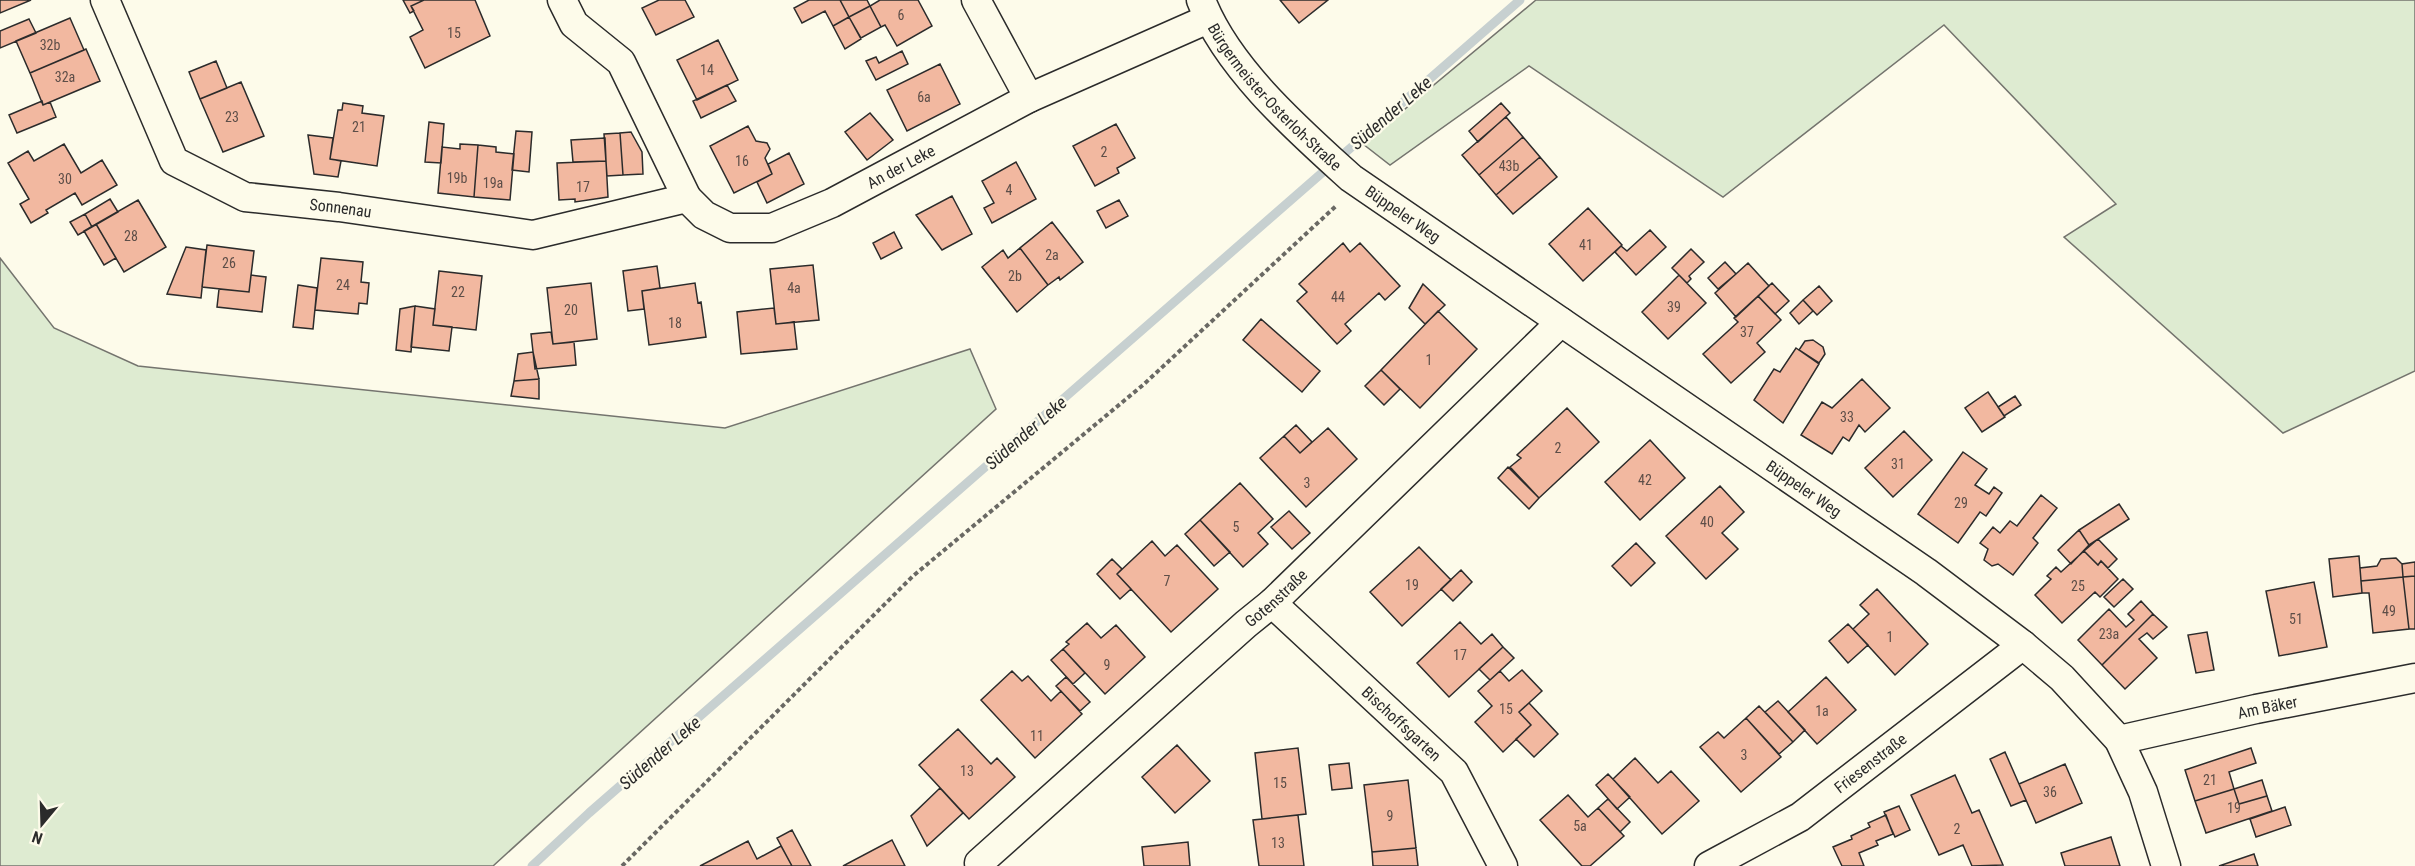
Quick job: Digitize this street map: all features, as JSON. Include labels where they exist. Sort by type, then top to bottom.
[{"type":"street","name":"Sonnenau","points":[[105,0],[174,161],[245,197],[339,207],[533,235],[687,198]]},
{"type":"street","points":[[562,0],[574,24],[621,62],[687,198]]},
{"type":"street","points":[[976,0],[1029,98]]},
{"type":"street","name":"An der Leke","points":[[687,198],[704,215],[730,228],[772,228],[832,203],[1029,98],[1204,9]]},
{"type":"street","name":"Bürgermeister-Osterloh-Straße","points":[[1204,9],[1246,74],[1310,141],[1356,181]]},
{"type":"street","name":"Büppeler Weg","points":[[1356,181],[1926,572],[2023,645],[2062,678],[2119,740],[2143,792],[2166,866]]},
{"type":"street","name":"Gotenstraße","points":[[979,863],[1272,603],[1561,322]]},
{"type":"street","name":"Bischoffsgarten","points":[[1272,603],[1454,772],[1503,866]]},
{"type":"street","name":"Friesenstraße","points":[[1709,866],[1800,817],[2023,645]]},
{"type":"street","name":"Am Bäker","points":[[2119,740],[2256,709],[2415,678]]},
{"type":"path","points":[[622,866],[913,576],[1143,385],[1356,181]]},
{"type":"green space","points":[[1536,0],[2415,0],[2415,371],[2283,433],[2064,237],[2116,204],[1944,25],[1723,197],[1529,66],[1390,165],[1363,144]]},
{"type":"green space","points":[[0,258],[54,328],[138,366],[725,428],[970,349],[996,409],[493,866],[0,866]]},
{"type":"building","points":[[0,0],[31,0],[0,13]]},
{"type":"building","points":[[403,0],[424,0],[411,6],[414,11],[410,13]]},
{"type":"building","points":[[424,0],[475,0],[490,36],[425,68],[410,37],[423,30],[411,6]]},
{"type":"building","points":[[659,0],[685,0],[694,17],[656,35],[642,8]]},
{"type":"building","points":[[809,0],[840,0],[849,17],[833,26],[825,11],[802,23],[794,8]]},
{"type":"building","points":[[840,0],[867,0],[870,6],[849,17]]},
{"type":"building","points":[[880,0],[918,0],[932,26],[897,46],[885,25],[881,27],[870,6]]},
{"type":"building","points":[[1280,0],[1328,0],[1299,23]]},
{"type":"building","points":[[870,6],[881,27],[861,38],[849,17]]},
{"type":"building","points":[[849,17],[861,39],[845,49],[833,26]]},
{"type":"building","points":[[70,18],[84,50],[30,73],[16,41]]},
{"type":"building","points":[[29,19],[36,33],[0,48],[0,31]]},
{"type":"building","points":[[718,40],[738,80],[697,100],[677,60]]},
{"type":"building","points":[[86,49],[100,81],[43,105],[30,73]]},
{"type":"building","points":[[902,51],[908,64],[876,80],[866,61],[876,57],[879,63]]},
{"type":"building","points":[[216,61],[227,88],[200,99],[189,72]]},
{"type":"building","points":[[940,64],[960,104],[907,131],[887,90]]},
{"type":"building","points":[[241,82],[264,136],[223,152],[200,99]]},
{"type":"building","points":[[727,85],[736,101],[701,118],[693,101]]},
{"type":"building","points":[[42,101],[43,105],[50,102],[56,117],[17,133],[9,115]]},
{"type":"building","points":[[343,103],[363,106],[362,113],[384,116],[377,166],[330,159],[338,110],[342,110]]},
{"type":"building","points":[[1501,103],[1510,113],[1478,142],[1469,131]]},
{"type":"building","points":[[870,113],[893,140],[867,160],[845,132]]},
{"type":"building","points":[[1506,117],[1523,137],[1479,175],[1462,155]]},
{"type":"building","points":[[429,122],[444,124],[441,163],[425,162]]},
{"type":"building","points":[[1116,124],[1135,158],[1117,168],[1119,173],[1095,186],[1073,146]]},
{"type":"building","points":[[748,126],[756,141],[767,143],[770,149],[765,158],[772,174],[734,193],[710,146]]},
{"type":"building","points":[[516,131],[532,132],[529,172],[512,170]]},
{"type":"building","points":[[631,132],[642,152],[643,174],[623,175],[620,133]]},
{"type":"building","points":[[620,133],[623,175],[607,176],[604,134]]},
{"type":"building","points":[[308,135],[333,138],[330,159],[341,161],[338,177],[314,174]]},
{"type":"building","points":[[1523,137],[1540,157],[1496,195],[1479,175]]},
{"type":"building","points":[[605,138],[606,161],[573,162],[571,140]]},
{"type":"building","points":[[64,144],[81,173],[102,160],[117,185],[82,205],[75,193],[46,210],[48,213],[31,223],[20,204],[29,199],[8,163],[28,151],[34,161]]},
{"type":"building","points":[[460,144],[478,145],[474,197],[438,193],[442,147],[460,149]]},
{"type":"building","points":[[478,145],[496,147],[496,152],[514,154],[510,200],[474,197]]},
{"type":"building","points":[[789,153],[804,184],[767,203],[757,182],[772,174],[768,164]]},
{"type":"building","points":[[1540,157],[1557,177],[1513,214],[1496,195]]},
{"type":"building","points":[[606,161],[608,197],[575,202],[575,199],[559,200],[557,163]]},
{"type":"building","points":[[1016,162],[1036,199],[992,223],[984,208],[994,203],[982,181]]},
{"type":"building","points":[[952,196],[972,234],[942,250],[916,215]]},
{"type":"building","points":[[110,199],[118,212],[92,227],[85,214]]},
{"type":"building","points":[[138,200],[166,247],[124,272],[96,224]]},
{"type":"building","points":[[1119,200],[1128,216],[1106,228],[1097,211]]},
{"type":"building","points":[[1588,208],[1622,245],[1583,281],[1549,244]]},
{"type":"building","points":[[85,214],[92,227],[78,235],[70,222]]},
{"type":"building","points":[[1052,222],[1083,262],[1060,280],[1059,277],[1048,285],[1020,248]]},
{"type":"building","points":[[96,224],[116,258],[104,265],[84,231]]},
{"type":"building","points":[[1650,230],[1666,247],[1636,275],[1615,252],[1621,246],[1627,251]]},
{"type":"building","points":[[894,232],[902,248],[881,259],[873,243]]},
{"type":"building","points":[[1343,243],[1350,252],[1360,243],[1400,286],[1385,300],[1379,293],[1345,324],[1351,331],[1337,344],[1297,301],[1307,292],[1299,284]]},
{"type":"building","points":[[207,245],[254,251],[249,292],[202,287]]},
{"type":"building","points":[[186,247],[206,250],[201,298],[167,294]]},
{"type":"building","points":[[1020,248],[1048,285],[1017,312],[982,267],[1003,250],[1008,258]]},
{"type":"building","points":[[1691,249],[1704,262],[1689,276],[1691,279],[1687,283],[1672,268]]},
{"type":"building","points":[[321,258],[363,262],[361,282],[369,283],[367,304],[359,303],[358,314],[315,310]]},
{"type":"building","points":[[1725,262],[1736,274],[1718,289],[1708,278]]},
{"type":"building","points":[[1748,263],[1769,286],[1736,317],[1715,293]]},
{"type":"building","points":[[813,265],[819,320],[776,324],[770,269]]},
{"type":"building","points":[[657,266],[660,288],[642,291],[644,309],[628,311],[623,271]]},
{"type":"building","points":[[439,271],[482,276],[476,330],[433,325]]},
{"type":"building","points":[[251,275],[266,277],[262,312],[217,307],[219,289],[249,292]]},
{"type":"building","points":[[1679,275],[1706,303],[1668,339],[1642,312]]},
{"type":"building","points":[[591,283],[597,339],[553,344],[547,288]]},
{"type":"building","points":[[695,283],[698,303],[701,302],[706,337],[649,345],[642,291]]},
{"type":"building","points":[[1772,283],[1789,301],[1775,314],[1758,296]]},
{"type":"building","points":[[1423,284],[1445,305],[1425,324],[1409,308]]},
{"type":"building","points":[[298,285],[317,288],[313,329],[293,327]]},
{"type":"building","points":[[1819,286],[1832,301],[1817,315],[1803,300]]},
{"type":"building","points":[[1758,296],[1781,320],[1757,343],[1765,352],[1731,383],[1703,354],[1738,322],[1734,318]]},
{"type":"building","points":[[1803,300],[1813,311],[1799,324],[1790,313]]},
{"type":"building","points":[[415,306],[411,352],[396,350],[400,309]]},
{"type":"building","points":[[415,306],[435,309],[433,325],[452,327],[449,351],[411,347]]},
{"type":"building","points":[[774,308],[776,324],[794,322],[797,349],[741,354],[737,312]]},
{"type":"building","points":[[1438,311],[1477,349],[1420,408],[1381,370]]},
{"type":"building","points":[[1261,319],[1320,371],[1302,392],[1243,340]]},
{"type":"building","points":[[551,332],[553,344],[574,342],[576,365],[535,369],[531,334]]},
{"type":"building","points":[[1813,340],[1823,347],[1825,354],[1819,363],[1799,350],[1805,341]]},
{"type":"building","points":[[1796,348],[1819,364],[1783,423],[1754,400],[1774,369],[1780,372]]},
{"type":"building","points":[[533,352],[539,379],[514,381],[518,354]]},
{"type":"building","points":[[1381,370],[1400,389],[1384,405],[1365,386]]},
{"type":"building","points":[[539,379],[539,399],[511,396],[514,381]]},
{"type":"building","points":[[1862,379],[1890,408],[1865,432],[1859,425],[1849,441],[1843,437],[1832,454],[1801,435],[1822,402],[1832,408]]},
{"type":"building","points":[[1988,392],[2005,417],[1982,432],[1965,408]]},
{"type":"building","points":[[2015,396],[2021,405],[2004,416],[1998,407]]},
{"type":"building","points":[[1567,408],[1599,442],[1539,498],[1510,467],[1521,458],[1517,455]]},
{"type":"building","points":[[1296,425],[1312,442],[1300,453],[1284,436]]},
{"type":"building","points":[[1328,428],[1357,459],[1306,507],[1260,458],[1284,436],[1300,453]]},
{"type":"building","points":[[1904,431],[1932,460],[1893,497],[1865,468]]},
{"type":"building","points":[[1650,440],[1685,478],[1640,520],[1605,482]]},
{"type":"building","points":[[1963,452],[1987,469],[1975,485],[1989,494],[1994,487],[2002,493],[1986,516],[1980,512],[1958,543],[1918,514]]},
{"type":"building","points":[[1508,467],[1539,498],[1529,509],[1498,478]]},
{"type":"building","points":[[1240,483],[1273,519],[1258,533],[1268,544],[1243,567],[1200,520]]},
{"type":"building","points":[[1720,486],[1744,512],[1722,533],[1738,549],[1706,579],[1666,536]]},
{"type":"building","points":[[2041,495],[2057,508],[2033,538],[2038,543],[2013,575],[1998,564],[1992,566],[1984,560],[1988,549],[1980,543],[1993,527],[2000,533],[2010,521],[2017,526]]},
{"type":"building","points":[[2119,504],[2129,519],[2089,545],[2079,530]]},
{"type":"building","points":[[1289,511],[1310,533],[1292,549],[1271,527]]},
{"type":"building","points":[[1200,520],[1230,552],[1214,566],[1185,534]]},
{"type":"building","points":[[2079,530],[2089,545],[2071,564],[2058,550]]},
{"type":"building","points":[[2098,539],[2117,559],[2108,568],[2101,561],[2098,565],[2084,551]]},
{"type":"building","points":[[1152,541],[1165,556],[1177,545],[1218,589],[1171,632],[1117,574]]},
{"type":"building","points":[[1636,543],[1655,563],[1631,586],[1612,566]]},
{"type":"building","points":[[1419,547],[1451,580],[1402,626],[1370,592]]},
{"type":"building","points":[[2084,551],[2098,565],[2101,561],[2118,579],[2100,597],[2095,592],[2062,623],[2035,595],[2051,579],[2047,576],[2056,567],[2061,572]]},
{"type":"building","points":[[2359,556],[2362,593],[2333,597],[2329,559]]},
{"type":"building","points":[[2396,558],[2402,564],[2403,577],[2361,581],[2360,568],[2377,566],[2381,559]]},
{"type":"building","points":[[1112,559],[1122,569],[1117,574],[1131,589],[1120,599],[1097,574]]},
{"type":"building","points":[[2415,562],[2415,576],[2403,577],[2402,564]]},
{"type":"building","points":[[1461,570],[1472,582],[1453,601],[1441,589]]},
{"type":"building","points":[[2415,576],[2415,629],[2409,629],[2403,577]]},
{"type":"building","points":[[2403,577],[2409,629],[2373,633],[2369,593],[2362,593],[2361,581]]},
{"type":"building","points":[[2123,579],[2133,589],[2114,607],[2104,597]]},
{"type":"building","points":[[2314,582],[2327,647],[2279,656],[2266,591]]},
{"type":"building","points":[[1877,589],[1928,644],[1895,675],[1853,629],[1869,614],[1860,605]]},
{"type":"building","points":[[2141,601],[2153,614],[2102,665],[2078,640],[2109,609],[2126,627],[2134,620],[2128,614]]},
{"type":"building","points":[[2153,614],[2167,627],[2153,639],[2147,633],[2139,639],[2157,658],[2125,689],[2102,665]]},
{"type":"building","points":[[1460,622],[1481,644],[1492,634],[1503,647],[1449,697],[1417,663]]},
{"type":"building","points":[[1087,623],[1101,638],[1116,625],[1145,657],[1105,694],[1063,649],[1069,644],[1066,642]]},
{"type":"building","points":[[1848,624],[1868,645],[1848,663],[1829,641]]},
{"type":"building","points":[[2207,632],[2214,670],[2196,673],[2188,635]]},
{"type":"building","points":[[1503,647],[1514,658],[1490,680],[1479,669]]},
{"type":"building","points":[[1063,649],[1085,673],[1073,684],[1051,660]]},
{"type":"building","points":[[1522,670],[1542,691],[1519,712],[1531,725],[1503,752],[1475,722],[1492,706],[1478,691],[1500,671],[1509,681]]},
{"type":"building","points":[[1012,671],[1022,681],[1028,676],[1051,701],[1061,691],[1082,714],[1035,758],[981,700]]},
{"type":"building","points":[[1066,677],[1090,702],[1080,711],[1056,686]]},
{"type":"building","points":[[1826,677],[1856,710],[1817,744],[1788,712]]},
{"type":"building","points":[[1778,701],[1805,730],[1793,742],[1765,712]]},
{"type":"building","points":[[1529,703],[1558,734],[1534,757],[1516,739],[1531,725],[1519,712]]},
{"type":"building","points":[[1759,706],[1793,742],[1779,754],[1746,718]]},
{"type":"building","points":[[1746,718],[1781,757],[1741,792],[1700,747],[1718,732],[1724,738]]},
{"type":"building","points":[[958,729],[991,764],[997,758],[1015,777],[969,819],[919,765]]},
{"type":"building","points":[[1177,745],[1210,781],[1175,813],[1142,777]]},
{"type":"building","points":[[1298,748],[1306,814],[1262,819],[1255,753]]},
{"type":"building","points":[[2251,748],[2256,763],[2229,772],[2234,789],[2195,801],[2185,770]]},
{"type":"building","points":[[2005,752],[2026,800],[2011,806],[1990,759]]},
{"type":"building","points":[[1635,758],[1658,783],[1671,771],[1699,801],[1662,834],[1613,779]]},
{"type":"building","points":[[1349,763],[1352,788],[1332,790],[1329,765]]},
{"type":"building","points":[[2065,764],[2082,803],[2036,823],[2019,784]]},
{"type":"building","points":[[1608,774],[1630,797],[1617,809],[1596,785]]},
{"type":"building","points":[[1955,775],[1972,813],[1979,810],[2003,865],[1972,866],[1963,845],[1939,855],[1911,795]]},
{"type":"building","points":[[1408,780],[1416,848],[1372,852],[1364,785]]},
{"type":"building","points":[[2262,780],[2267,796],[2239,804],[2234,789]]},
{"type":"building","points":[[940,788],[963,813],[927,846],[911,816]]},
{"type":"building","points":[[2234,789],[2239,804],[2267,796],[2272,811],[2206,833],[2195,801]]},
{"type":"building","points":[[1568,795],[1588,817],[1598,808],[1624,836],[1590,866],[1582,866],[1540,820]]},
{"type":"building","points":[[1608,799],[1630,822],[1620,832],[1598,808]]},
{"type":"building","points":[[1899,806],[1910,830],[1895,837],[1884,812]]},
{"type":"building","points":[[2285,807],[2291,825],[2256,837],[2250,819]]},
{"type":"building","points":[[1298,815],[1304,866],[1259,866],[1253,820]]},
{"type":"building","points":[[1886,815],[1893,834],[1876,841],[1878,845],[1859,853],[1864,866],[1842,866],[1833,847],[1852,839],[1851,836],[1870,827],[1868,823]]},
{"type":"building","points":[[792,830],[811,866],[792,866],[777,838]]},
{"type":"building","points":[[2111,837],[2120,866],[2065,866],[2061,853]]},
{"type":"building","points":[[892,840],[905,866],[843,866]]},
{"type":"building","points":[[748,841],[757,859],[781,846],[792,866],[700,866]]},
{"type":"building","points":[[1188,842],[1190,866],[1144,866],[1142,847]]},
{"type":"building","points":[[1416,848],[1418,866],[1373,866],[1372,852]]},
{"type":"building","points":[[2254,854],[2258,866],[2219,866]]},
{"type":"waterway","name":"Südender Leke","points":[[532,866],[589,813],[1520,0]]}]
